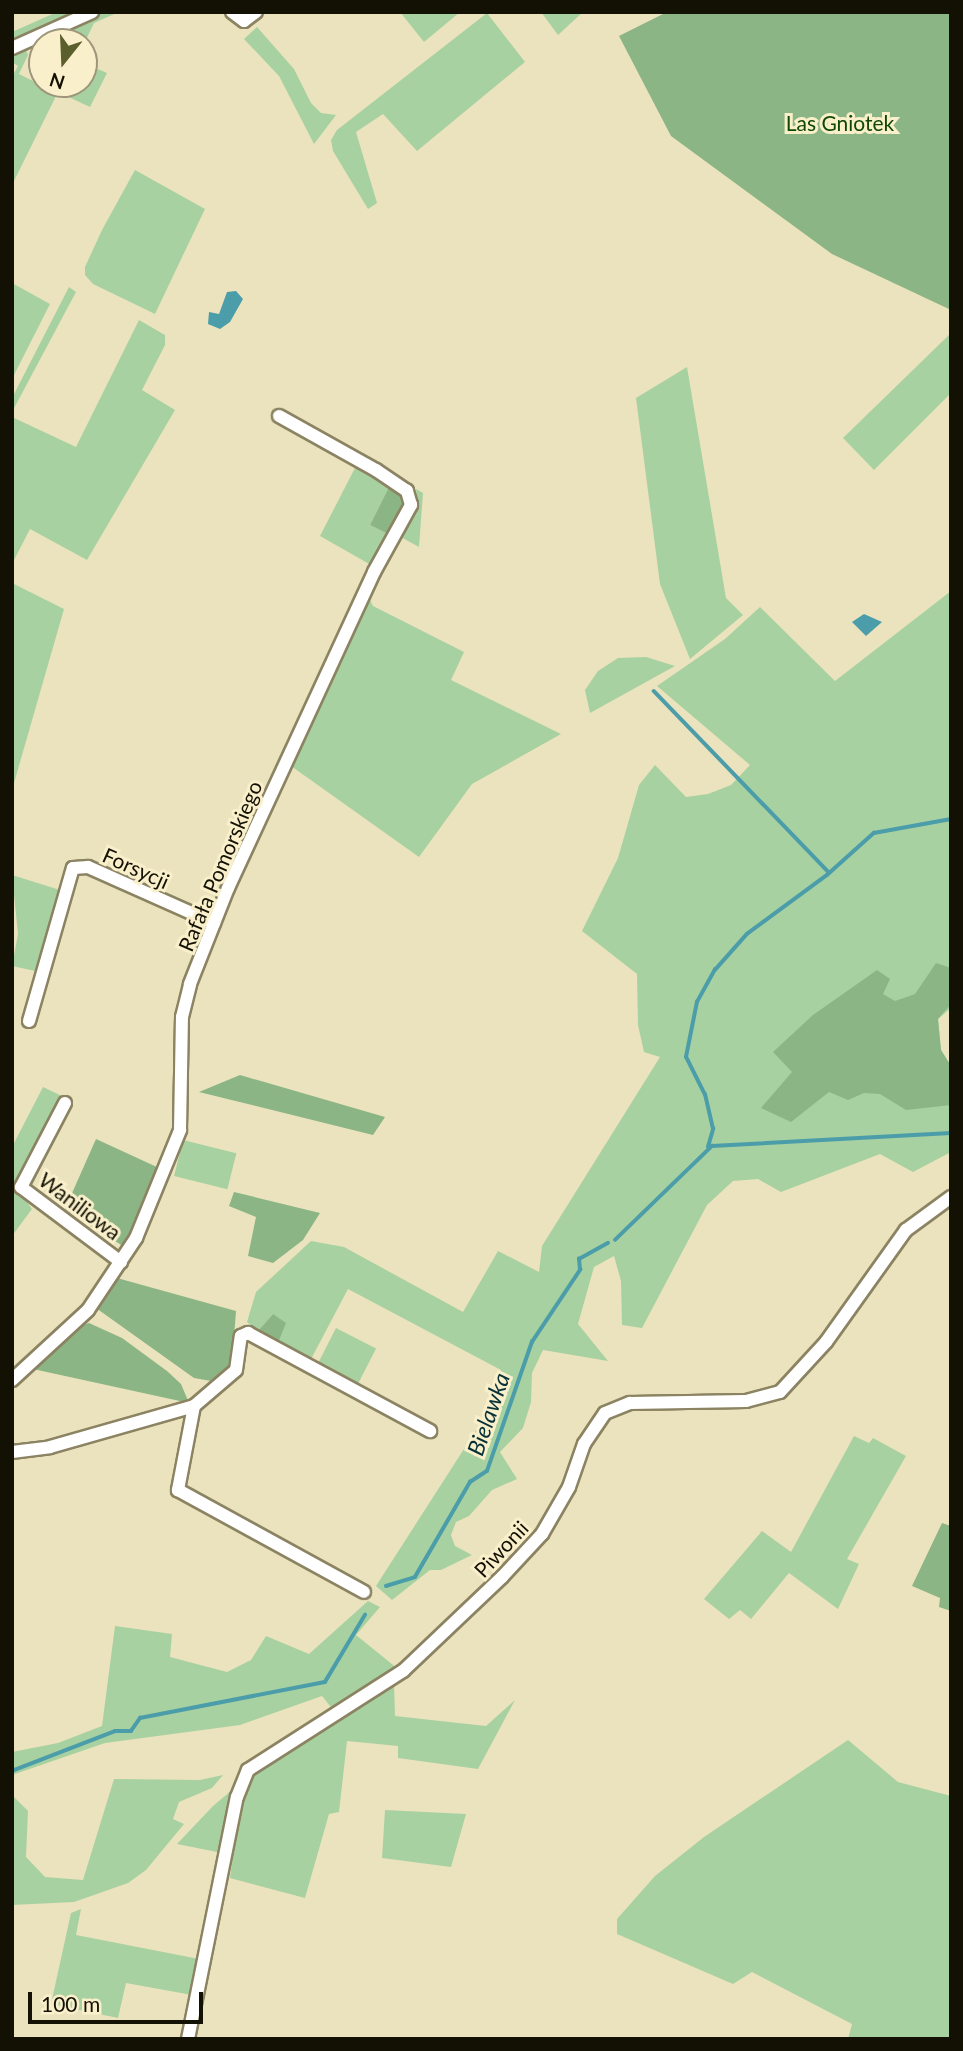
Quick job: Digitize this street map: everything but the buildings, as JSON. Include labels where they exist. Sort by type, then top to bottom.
[{"type":"street","points":[[12,48],[92,12]]},
{"type":"street","points":[[232,12],[244,21],[255,13]]},
{"type":"street","name":"Rafała Pomorskiego","points":[[12,1380],[88,1310],[121,1262],[150,1207],[180,1130],[181,1017],[214,923],[374,572],[412,498],[376,470],[279,416]]},
{"type":"street","name":"Forsycji","points":[[29,1021],[73,868],[88,867],[214,923]]},
{"type":"street","name":"Waniliowa","points":[[65,1103],[21,1187],[121,1262]]},
{"type":"street","name":"Piwonii","points":[[188,2039],[237,1797],[248,1770],[403,1671],[502,1577],[542,1534],[558,1509],[584,1444],[606,1413],[631,1403],[746,1401],[780,1392],[826,1342],[906,1230],[951,1197]]},
{"type":"street","points":[[12,1452],[50,1447],[194,1406],[236,1370],[241,1336],[248,1333],[430,1431]]},
{"type":"street","points":[[194,1406],[178,1490],[365,1592]]},
{"type":"green space","points":[[57,12],[79,12],[43,28],[28,28],[28,35],[12,42],[12,32]]},
{"type":"green space","points":[[104,12],[119,12],[94,23],[92,28],[70,28]]},
{"type":"green space","points":[[400,12],[460,12],[424,42]]},
{"type":"green space","points":[[541,12],[583,12],[558,35]]},
{"type":"green space","name":"Las Gniotek","points":[[667,12],[951,12],[951,310],[832,254],[671,136],[619,36]]},
{"type":"green space","points":[[487,13],[525,62],[417,151],[383,114],[356,132],[377,203],[368,209],[333,151],[331,140],[337,130]]},
{"type":"green space","points":[[257,27],[294,69],[311,103],[321,113],[336,115],[314,144],[279,76],[244,39]]},
{"type":"green space","points":[[25,47],[28,55],[19,74],[28,78],[28,98],[55,98],[12,185],[12,77],[18,66],[12,62],[12,54]]},
{"type":"green space","points":[[98,69],[107,73],[98,91]]},
{"type":"green space","points":[[71,98],[94,98],[90,107]]},
{"type":"green space","points":[[135,170],[205,209],[155,314],[93,284],[85,275],[85,267],[102,230]]},
{"type":"green space","points":[[12,283],[50,304],[12,379]]},
{"type":"green space","points":[[69,287],[76,292],[12,412],[12,398]]},
{"type":"green space","points":[[139,320],[165,335],[165,345],[142,390],[175,410],[87,560],[30,529],[12,564],[12,417],[76,447]]},
{"type":"green space","points":[[951,333],[951,393],[874,470],[843,438]]},
{"type":"green space","points":[[687,367],[726,598],[743,615],[690,659],[660,584],[636,398]]},
{"type":"green space","points":[[356,466],[390,485],[370,525],[388,534],[371,565],[320,536]]},
{"type":"green space","points":[[390,485],[406,496],[406,504],[388,534],[370,525]]},
{"type":"green space","points":[[416,489],[423,493],[419,547],[399,536],[417,500]]},
{"type":"green space","points":[[14,584],[64,609],[12,790],[12,587]]},
{"type":"green space","points":[[951,591],[951,1008],[938,1019],[941,1050],[951,1066],[951,1152],[913,1172],[880,1154],[781,1192],[758,1179],[733,1181],[707,1205],[642,1328],[622,1325],[621,1281],[614,1256],[594,1267],[578,1324],[608,1361],[543,1350],[532,1373],[531,1402],[523,1428],[500,1452],[517,1479],[492,1490],[469,1516],[456,1522],[451,1535],[455,1546],[472,1555],[441,1570],[430,1570],[392,1600],[376,1586],[489,1410],[501,1370],[348,1289],[310,1361],[277,1345],[273,1314],[258,1331],[247,1322],[256,1292],[311,1241],[344,1247],[463,1312],[498,1251],[539,1272],[542,1246],[660,1057],[644,1052],[638,1025],[637,974],[582,931],[618,858],[639,785],[655,765],[686,797],[708,794],[731,785],[750,765],[657,686],[725,639],[760,607],[835,681]]},
{"type":"green space","points":[[368,596],[373,606],[464,652],[451,680],[561,734],[472,784],[419,857],[291,766]]},
{"type":"green space","points":[[646,657],[675,666],[590,713],[585,690],[598,671],[618,658]]},
{"type":"green space","points":[[12,875],[60,890],[40,972],[12,966],[18,934]]},
{"type":"green space","points":[[936,963],[951,968],[951,1004],[938,1019],[941,1050],[951,1066],[951,1105],[906,1110],[880,1094],[864,1093],[848,1100],[829,1092],[791,1122],[761,1108],[792,1072],[773,1052],[813,1015],[877,970],[890,979],[883,994],[895,1001],[915,994]]},
{"type":"green space","points":[[240,1075],[385,1117],[373,1135],[199,1092]]},
{"type":"green space","points":[[43,1087],[64,1097],[15,1186],[32,1209],[12,1236],[12,1147]]},
{"type":"green space","points":[[96,1139],[159,1168],[126,1248],[65,1209]]},
{"type":"green space","points":[[183,1140],[236,1153],[227,1189],[174,1176]]},
{"type":"green space","points":[[234,1192],[320,1213],[303,1240],[273,1263],[248,1256],[256,1217],[229,1206]]},
{"type":"green space","points":[[117,1278],[236,1311],[232,1364],[225,1376],[217,1382],[194,1378],[96,1308]]},
{"type":"green space","points":[[273,1314],[286,1323],[277,1345],[258,1331]]},
{"type":"green space","points":[[89,1323],[122,1338],[167,1371],[181,1384],[189,1403],[33,1369],[80,1326]]},
{"type":"green space","points":[[336,1328],[376,1348],[357,1386],[317,1365]]},
{"type":"green space","points":[[854,1436],[869,1443],[873,1438],[906,1456],[847,1559],[859,1564],[838,1609],[789,1573],[751,1619],[740,1610],[729,1619],[704,1599],[762,1531],[791,1552]]},
{"type":"green space","points":[[942,1523],[951,1526],[951,1611],[939,1607],[940,1598],[912,1586]]},
{"type":"green space","points":[[368,1601],[380,1607],[356,1635],[398,1669],[334,1711],[322,1696],[240,1725],[105,1743],[12,1775],[12,1752],[58,1743],[102,1726],[115,1626],[172,1634],[170,1657],[227,1672],[251,1660],[266,1636],[309,1654]]},
{"type":"green space","points":[[394,1683],[395,1716],[486,1726],[515,1700],[478,1769],[398,1758],[398,1746],[347,1741],[339,1812],[329,1814],[305,1898],[230,1878],[239,1811],[253,1774]]},
{"type":"green space","points":[[848,1740],[898,1782],[951,1796],[951,2039],[848,2039],[852,2024],[752,1972],[733,1984],[617,1934],[617,1919],[655,1876],[704,1837]]},
{"type":"green space","points":[[223,1775],[212,1788],[179,1802],[173,1819],[184,1824],[146,1870],[128,1883],[74,1902],[12,1905],[12,1795],[28,1811],[26,1857],[45,1877],[83,1880],[114,1779],[200,1780]]},
{"type":"green space","points":[[232,1790],[222,1853],[177,1844],[213,1806]]},
{"type":"green space","points":[[385,1810],[466,1814],[451,1867],[382,1858]]},
{"type":"green space","points":[[81,1909],[76,1935],[199,1959],[192,1995],[126,1983],[118,2018],[51,2004],[71,1913]]},
{"type":"water","points":[[236,291],[243,299],[230,322],[220,329],[208,324],[209,312],[219,314],[227,292]]},
{"type":"water","points":[[864,614],[882,622],[866,636],[852,622]]},
{"type":"waterway","points":[[654,691],[829,872]]},
{"type":"waterway","points":[[708,1147],[713,1129],[705,1095],[686,1057],[697,1002],[715,970],[747,934],[827,875],[874,833],[951,819]]},
{"type":"waterway","name":"Bielawka","points":[[615,1240],[712,1146],[951,1133]]},
{"type":"waterway","name":"Bielawka","points":[[386,1586],[415,1577],[470,1482],[487,1471],[532,1342],[580,1270],[579,1259],[608,1243]]},
{"type":"waterway","name":"Bielawka","points":[[12,1771],[115,1731],[131,1731],[140,1718],[325,1682],[365,1615]]}]
